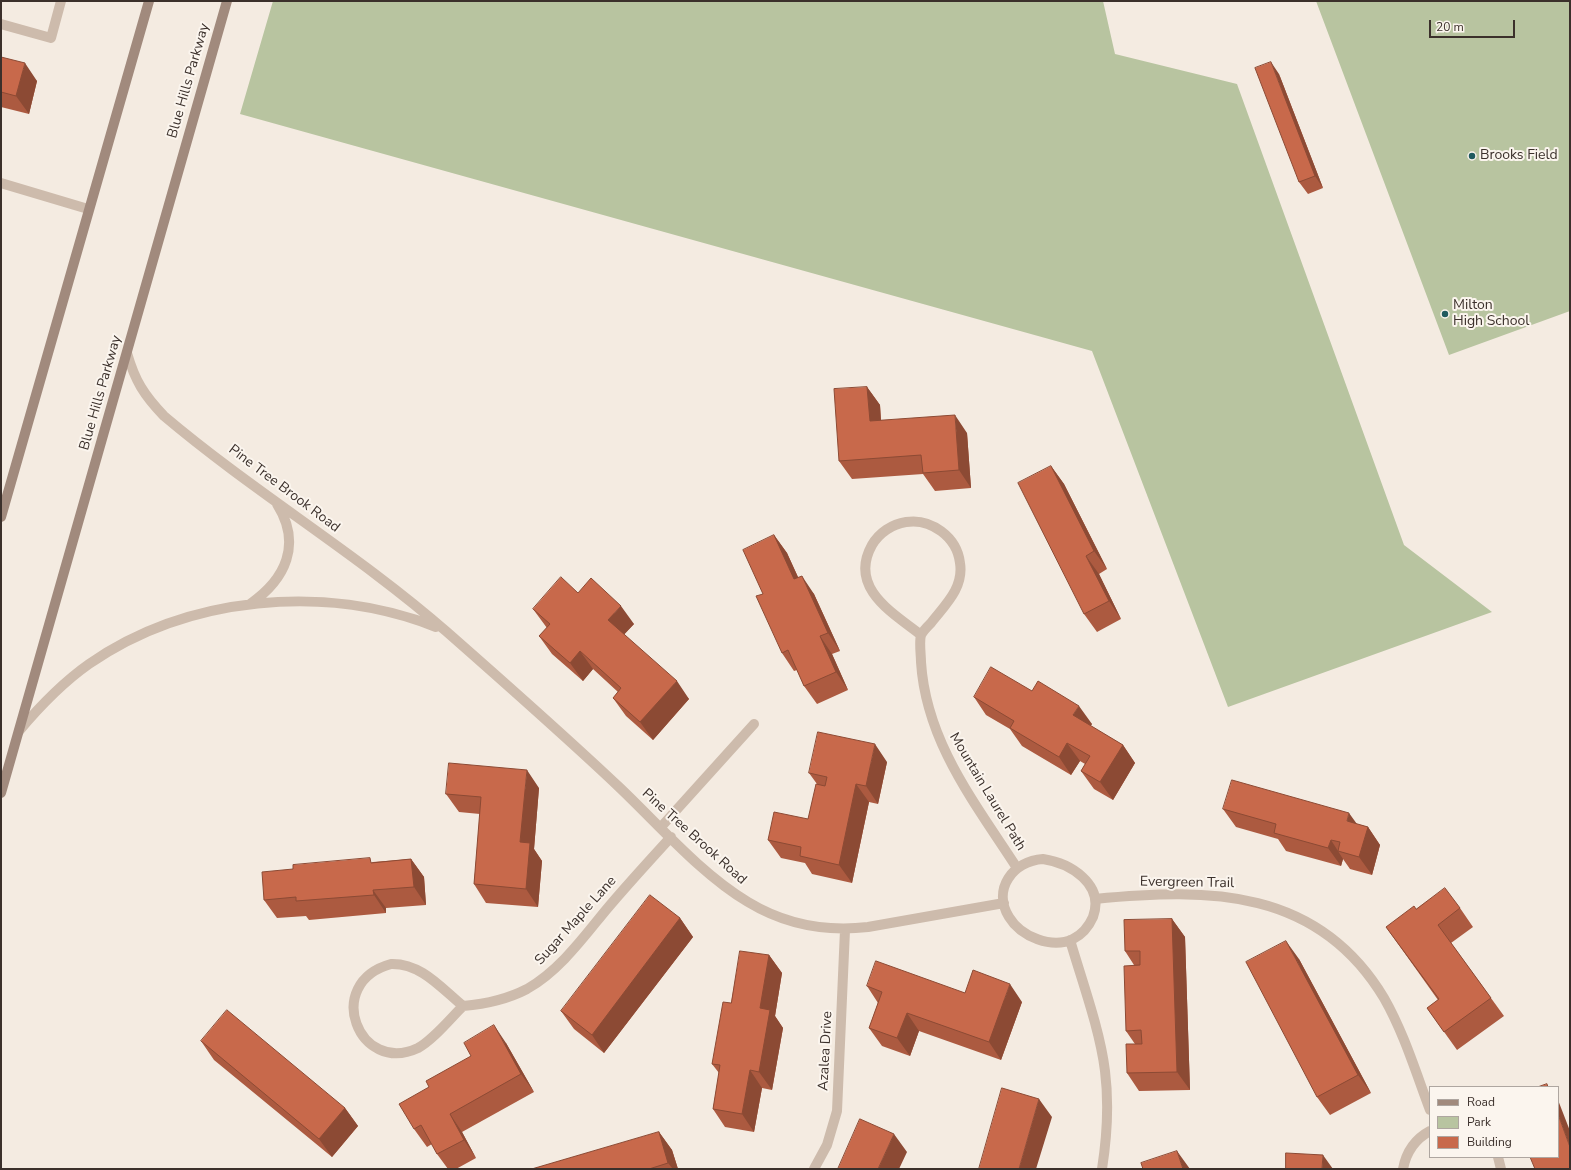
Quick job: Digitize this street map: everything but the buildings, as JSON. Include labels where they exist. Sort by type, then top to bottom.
[{"type":"main road","points":[[1,517],[88,209],[149,1]]},
{"type":"main road","name":"Blue Hills Parkway","points":[[1,793],[227,1]]},
{"type":"street","points":[[1,24],[51,38],[61,1]]},
{"type":"street","points":[[1,183],[88,209]]},
{"type":"street","name":"Pine Tree Brook Road","points":[[127,353],[132,372],[141,390],[164,416],[399,592],[593,763],[729,890],[767,913],[806,926],[845,930],[1004,903]]},
{"type":"street","points":[[248,606],[270,588],[280,576],[288,552],[288,526],[275,500]]},
{"type":"street","points":[[907,522],[924,523],[939,529],[955,546],[960,563],[960,578],[954,593],[921,635],[879,602],[870,588],[866,572],[868,555],[875,540],[890,527],[907,522]]},
{"type":"street","name":"Pine Tree Brook Road","points":[[18,732],[57,689],[89,664],[108,652],[153,630],[223,609],[298,601],[351,605],[401,615],[445,631]]},
{"type":"street","name":"Mountain Laurel Path","points":[[921,635],[922,674],[925,696],[934,726],[958,776],[1017,868]]},
{"type":"street","points":[[661,827],[754,724]]},
{"type":"street","name":"Sugar Maple Lane","points":[[463,1006],[494,1002],[512,996],[543,978],[575,947],[634,877],[671,837]]},
{"type":"street","points":[[1043,859],[1068,866],[1088,881],[1095,899],[1095,912],[1090,924],[1082,934],[1070,940],[1051,943],[1032,937],[1022,930],[1010,918],[1004,903],[1005,886],[1008,879],[1017,868],[1030,861],[1043,859]]},
{"type":"street","name":"Evergreen Trail","points":[[1095,899],[1148,895],[1223,896],[1276,908],[1312,923],[1347,950],[1374,982],[1401,1032],[1429,1107]]},
{"type":"street","name":"Azalea Drive","points":[[814,1169],[827,1145],[836,1111],[845,930]]},
{"type":"street","points":[[1070,940],[1098,1037],[1105,1071],[1107,1109],[1102,1169]]},
{"type":"street","points":[[391,964],[407,965],[421,971],[463,1006],[426,1042],[413,1050],[399,1053],[382,1050],[370,1044],[357,1026],[353,1011],[355,996],[362,981],[376,969],[391,964]]},
{"type":"street","points":[[1403,1169],[1408,1152],[1412,1145],[1429,1132]]},
{"type":"street","points":[[1498,1158],[1501,1169]]},
{"type":"green space","points":[[273,1],[1103,1],[1115,54],[1237,84],[1404,545],[1492,612],[1228,707],[1092,351],[240,114]]},
{"type":"green space","name":"Brooks Field","points":[[1316,1],[1570,1],[1570,311],[1449,355]]},
{"type":"place","name":"Brooks Field","points":[[1472,156]]},
{"type":"place","name":"Milton High School","points":[[1445,314]]}]
